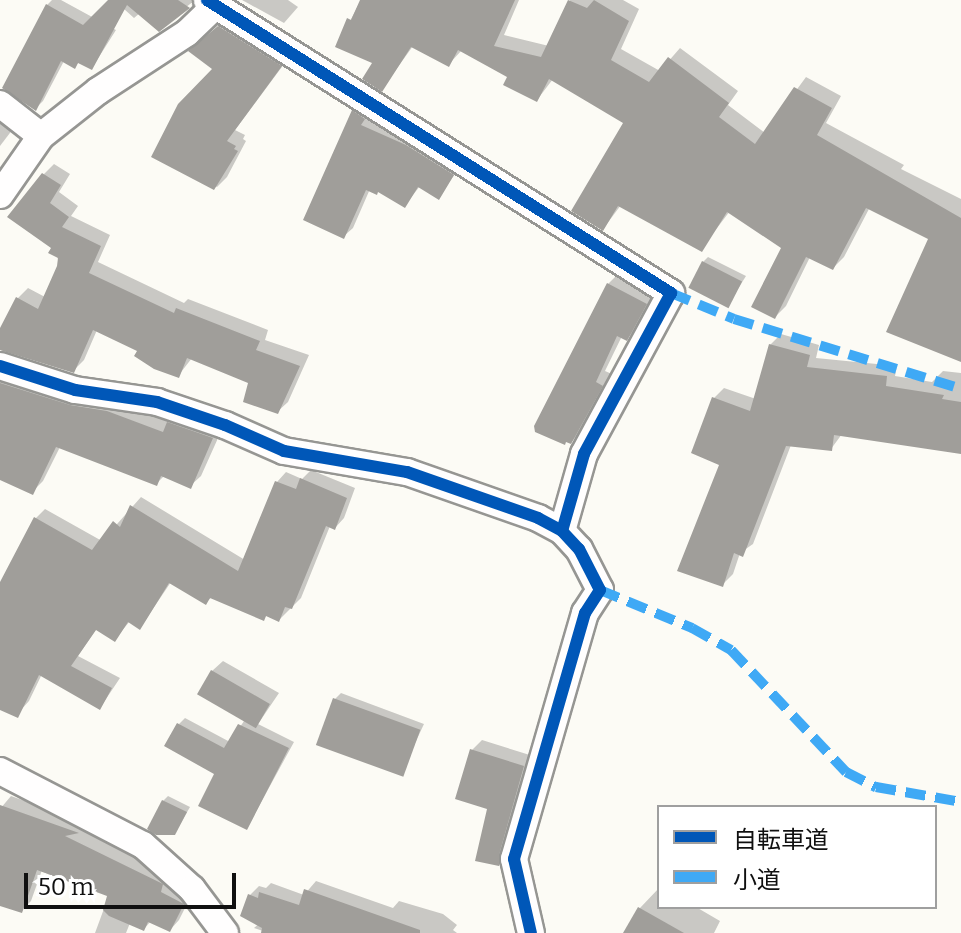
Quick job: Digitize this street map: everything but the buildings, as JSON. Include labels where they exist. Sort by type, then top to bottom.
[{"type":"street","points":[[0,195],[41,136],[98,91],[187,33],[211,3],[671,293],[584,454],[562,531]]},
{"type":"street","points":[[0,104],[41,136]]},
{"type":"street","points":[[0,366],[75,390],[157,402],[225,425],[284,451],[407,472],[538,518],[562,531],[579,549],[600,590],[585,613],[514,859],[531,933]]},
{"type":"street","points":[[0,771],[143,845],[192,889],[221,932]]},
{"type":"marked path","points":[[671,293],[734,319],[961,389]]},
{"type":"marked path","points":[[600,590],[692,628],[731,650],[846,772],[876,787],[961,802]]},
{"type":"cycle path","points":[[207,0],[671,293],[584,454],[562,531]]},
{"type":"cycle path","points":[[0,366],[75,390],[157,402],[225,425],[284,451],[407,472],[538,518],[562,531],[579,549],[600,590],[585,613],[514,859],[531,933]]}]
